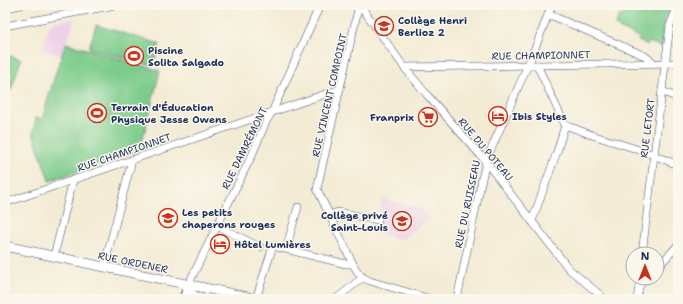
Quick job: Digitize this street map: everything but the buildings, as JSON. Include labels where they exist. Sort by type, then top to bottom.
[{"type":"main road","name":"RUE ORDENER","points":[[5,246],[256,299]]},
{"type":"street","points":[[5,8],[21,5]]},
{"type":"street","points":[[5,26],[115,5]]},
{"type":"street","name":"RUE DAMRÉMONT","points":[[183,299],[272,112],[320,5]]},
{"type":"street","name":"RUE DU POTEAU","points":[[360,5],[404,67],[486,162],[569,269],[605,299]]},
{"type":"street","name":"RUE VINCENT COMPOINT","points":[[330,215],[317,189],[360,5]]},
{"type":"street","name":"RUE DU RUISSEAU","points":[[457,299],[486,162],[552,5]]},
{"type":"street","name":"RUE LETORT","points":[[643,246],[670,25],[678,6]]},
{"type":"street","points":[[548,14],[645,56],[654,63]]},
{"type":"street","name":"RUE CHAMPIONNET","points":[[404,67],[678,63]]},
{"type":"street","points":[[532,221],[557,152],[565,125],[536,65]]},
{"type":"street","name":"RUE CHAMPIONNET","points":[[5,203],[340,89]]},
{"type":"street","points":[[662,91],[678,98]]},
{"type":"street","points":[[565,125],[654,155],[678,165]]},
{"type":"street","points":[[104,267],[132,160]]},
{"type":"street","points":[[54,256],[73,180]]},
{"type":"street","points":[[286,249],[298,207]]},
{"type":"street","points":[[378,220],[338,212],[330,215],[358,274],[362,278],[431,299]]},
{"type":"street","points":[[217,226],[260,246]]},
{"type":"street","points":[[665,259],[678,245]]},
{"type":"street","points":[[256,299],[273,246],[346,264],[353,264]]},
{"type":"street","points":[[336,299],[362,278]]},
{"type":"street","points":[[189,285],[190,291],[203,299]]},
{"type":"street","points":[[637,299],[639,286]]},
{"type":"shaded area","points":[[75,18],[62,55],[42,49],[50,23]]},
{"type":"shaded area","name":"Collège privé Saint-Louis","points":[[382,199],[422,208],[429,219],[402,239],[398,240],[396,238],[375,232]]},
{"type":"green space","points":[[627,5],[667,5],[669,10],[664,22],[662,47],[649,42],[647,45],[638,41],[640,38],[615,26],[620,15],[623,16]]},
{"type":"green space","name":"Piscine Solita Salgado","points":[[96,25],[160,44],[153,66],[89,48]]},
{"type":"green space","name":"Terrain d'Éducation Physique Jesse Owens","points":[[66,43],[160,71],[140,150],[49,181],[33,133],[36,118],[42,119]]},
{"type":"green space","points":[[5,54],[21,60],[11,90],[5,88]]},
{"type":"place","name":"Collège Henri Berlioz 2","points":[[384,26]]},
{"type":"place","name":"Piscine Solita Salgado","points":[[134,56]]},
{"type":"place","name":"Terrain d'Éducation Physique Jesse Owens","points":[[97,113]]},
{"type":"place","name":"Ibis Styles","points":[[498,116]]},
{"type":"place","name":"Franprix","points":[[428,117]]},
{"type":"place","name":"Les petits chaperons rouges","points":[[168,218]]},
{"type":"place","name":"Collège privé Saint-Louis","points":[[402,221]]},
{"type":"place","name":"Hôtel Lumières","points":[[220,244]]}]
